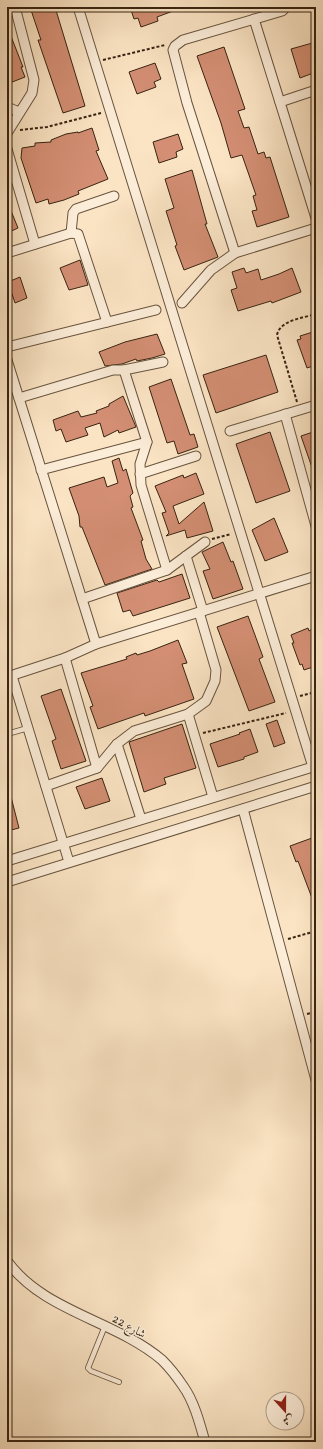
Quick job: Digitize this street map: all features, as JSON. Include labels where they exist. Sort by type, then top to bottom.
[{"type":"street","points":[[8,132],[32,92],[34,80],[15,7]]},
{"type":"street","points":[[7,861],[314,767],[295,711],[78,7]]},
{"type":"street","points":[[234,253],[173,50],[178,42],[282,11],[286,7]]},
{"type":"street","points":[[254,19],[316,218]]},
{"type":"street","points":[[280,102],[316,90]]},
{"type":"street","points":[[7,107],[19,112]]},
{"type":"street","points":[[7,149],[36,244]]},
{"type":"street","points":[[71,233],[73,213],[76,209],[114,196]]},
{"type":"street","points":[[182,303],[211,270],[234,253],[316,228]]},
{"type":"street","points":[[7,253],[71,233],[78,234],[81,237],[108,322]]},
{"type":"street","points":[[7,347],[156,310]]},
{"type":"street","points":[[7,360],[96,644]]},
{"type":"street","points":[[19,398],[113,370],[124,370],[163,362]]},
{"type":"street","points":[[124,370],[147,442],[140,464],[141,485],[167,570]]},
{"type":"street","points":[[230,431],[316,405]]},
{"type":"street","points":[[285,414],[314,509],[316,526]]},
{"type":"street","points":[[42,470],[147,442]]},
{"type":"street","points":[[140,474],[196,456]]},
{"type":"street","points":[[82,599],[167,570],[205,542]]},
{"type":"street","points":[[46,786],[98,768],[117,744],[134,731],[188,714],[206,701],[215,681],[216,670],[186,556]]},
{"type":"street","points":[[69,862],[28,728],[10,677],[65,658],[96,644],[316,576]]},
{"type":"street","points":[[65,658],[98,768]]},
{"type":"street","points":[[188,714],[213,797]]},
{"type":"street","points":[[117,744],[141,819]]},
{"type":"street","points":[[7,882],[316,786]]},
{"type":"street","points":[[243,809],[316,1080]]},
{"type":"street","name":"شارع 22","points":[[7,1261],[14,1270],[33,1288],[134,1341],[162,1360],[184,1386],[198,1418],[206,1442]]},
{"type":"lane","points":[[7,734],[28,728]]},
{"type":"lane","points":[[105,1326],[88,1368],[91,1371],[119,1382]]},
{"type":"path","points":[[286,7],[297,10],[313,7]]},
{"type":"path","points":[[95,62],[178,42]]},
{"type":"path","points":[[8,132],[47,128],[110,111]]},
{"type":"path","points":[[300,410],[277,335],[278,330],[285,324],[316,314]]},
{"type":"path","points":[[205,542],[240,531]]},
{"type":"path","points":[[292,698],[316,692]]},
{"type":"path","points":[[194,735],[295,711]]},
{"type":"path","points":[[279,942],[316,931]]},
{"type":"building","points":[[30,7],[55,7],[85,106],[63,113],[38,40],[41,40]]},
{"type":"building","points":[[130,7],[181,8],[157,17],[158,21],[141,27],[138,18],[134,19]]},
{"type":"building","points":[[7,26],[23,67],[21,67],[25,77],[7,84]]},
{"type":"building","points":[[316,42],[316,72],[300,78],[291,49]]},
{"type":"building","points":[[224,47],[245,109],[238,111],[244,128],[249,127],[258,154],[264,152],[266,158],[270,157],[289,217],[257,227],[252,211],[257,210],[253,196],[256,195],[242,155],[231,158],[221,123],[197,56]]},
{"type":"building","points":[[155,63],[161,79],[154,82],[156,87],[137,94],[129,72]]},
{"type":"building","points":[[92,128],[99,150],[96,151],[108,179],[78,191],[79,194],[64,200],[49,204],[48,199],[36,203],[21,158],[22,148],[35,146],[35,143],[51,142],[51,140],[66,134],[78,133]]},
{"type":"building","points":[[178,134],[183,149],[176,152],[177,157],[159,163],[153,142]]},
{"type":"building","points":[[192,170],[207,224],[205,224],[218,257],[184,270],[175,246],[177,245],[166,211],[174,208],[165,179]]},
{"type":"building","points":[[7,201],[18,228],[7,233]]},
{"type":"building","points":[[80,260],[88,285],[69,290],[60,268]]},
{"type":"building","points":[[244,268],[246,273],[258,269],[261,280],[292,268],[301,292],[272,303],[271,301],[238,311],[231,290],[237,288],[232,272]]},
{"type":"building","points":[[20,277],[27,298],[15,303],[8,282]]},
{"type":"building","points":[[316,331],[316,365],[307,368],[297,340],[301,339],[300,336]]},
{"type":"building","points":[[157,334],[165,354],[137,361],[136,359],[122,364],[105,366],[99,352],[125,342]]},
{"type":"building","points":[[266,355],[278,392],[216,413],[203,375]]},
{"type":"building","points":[[171,379],[190,435],[194,434],[198,447],[178,454],[174,441],[167,443],[149,387]]},
{"type":"building","points":[[123,396],[136,427],[119,433],[118,430],[104,437],[100,423],[85,428],[88,435],[66,442],[61,429],[56,431],[53,420],[78,411],[81,417],[97,413],[96,411],[109,406],[109,404]]},
{"type":"building","points":[[316,431],[316,476],[315,476],[301,436]]},
{"type":"building","points":[[270,432],[290,491],[256,503],[236,444]]},
{"type":"building","points":[[119,458],[123,471],[126,469],[133,493],[130,496],[133,507],[131,508],[143,540],[141,541],[146,559],[152,569],[105,585],[82,527],[80,527],[79,516],[69,488],[104,477],[107,487],[118,483],[112,461]]},
{"type":"building","points":[[196,473],[204,494],[173,506],[179,524],[204,502],[213,531],[187,538],[185,530],[166,536],[169,533],[162,513],[166,512],[155,486],[183,475],[184,478]]},
{"type":"building","points":[[274,518],[288,552],[265,561],[252,530]]},
{"type":"building","points":[[223,542],[231,562],[233,561],[243,589],[213,599],[203,571],[210,569],[202,552]]},
{"type":"building","points":[[182,574],[190,598],[133,616],[130,610],[123,612],[117,593],[157,580],[159,582]]},
{"type":"building","points":[[248,616],[263,657],[259,659],[275,702],[249,711],[217,627]]},
{"type":"building","points":[[308,628],[309,631],[312,629],[316,638],[316,666],[304,670],[302,664],[300,665],[292,643],[294,643],[291,635]]},
{"type":"building","points":[[178,640],[187,663],[182,664],[194,699],[145,716],[144,713],[98,729],[90,707],[93,706],[81,673],[127,659],[126,657],[136,653],[137,655],[150,651]]},
{"type":"building","points":[[61,689],[86,761],[61,769],[52,741],[56,739],[41,696]]},
{"type":"building","points":[[277,720],[285,743],[274,747],[266,724]]},
{"type":"building","points":[[182,724],[196,768],[164,778],[166,784],[144,792],[129,742]]},
{"type":"building","points":[[250,729],[258,752],[244,757],[244,759],[218,767],[210,744]]},
{"type":"building","points":[[102,778],[110,801],[85,809],[76,787]]},
{"type":"building","points":[[7,793],[10,793],[19,828],[7,831]]},
{"type":"building","points":[[312,838],[316,848],[315,906],[298,861],[296,862],[290,846]]}]
